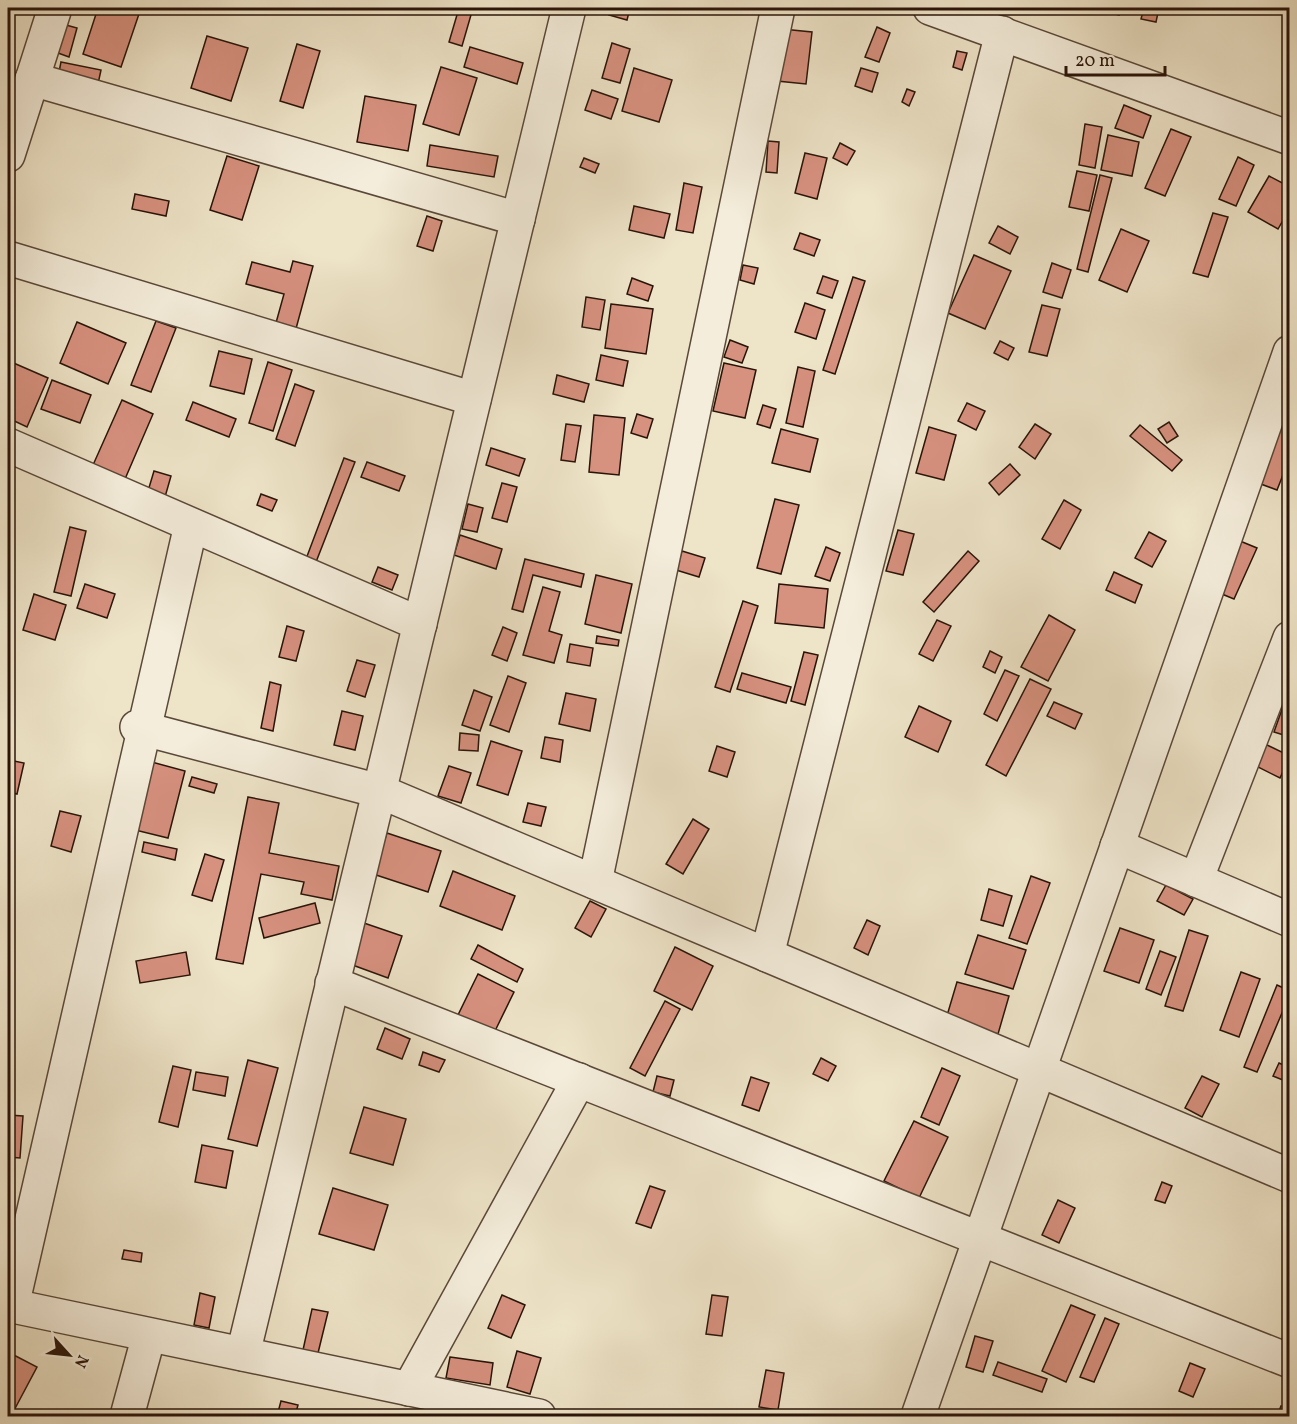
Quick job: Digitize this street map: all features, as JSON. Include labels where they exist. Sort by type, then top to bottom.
[{"type":"street","points":[[8,155],[55,8]]},
{"type":"street","points":[[243,1354],[569,8]]},
{"type":"street","points":[[595,882],[778,8]]},
{"type":"street","points":[[930,8],[986,22],[1290,138]]},
{"type":"street","points":[[767,955],[986,22]]},
{"type":"street","points":[[32,79],[518,219]]},
{"type":"street","points":[[8,258],[474,399]]},
{"type":"street","points":[[918,1416],[1290,352]]},
{"type":"street","points":[[8,445],[420,624]]},
{"type":"street","points":[[191,525],[141,728],[10,1306],[409,1389],[471,1410],[539,1416]]},
{"type":"street","points":[[1196,880],[1290,638]]},
{"type":"street","points":[[141,728],[379,791],[1290,1176]]},
{"type":"street","points":[[1117,846],[1290,920]]},
{"type":"street","points":[[332,983],[1290,1361]]},
{"type":"street","points":[[409,1389],[579,1080]]},
{"type":"street","points":[[127,1416],[149,1335]]},
{"type":"building","points":[[98,8],[141,8],[121,67],[83,54]]},
{"type":"building","points":[[459,8],[473,8],[462,46],[449,42]]},
{"type":"building","points":[[611,8],[630,8],[627,20],[609,15]]},
{"type":"building","points":[[1095,8],[1121,8],[1119,15]]},
{"type":"building","points":[[1144,8],[1159,8],[1156,22],[1141,19]]},
{"type":"building","points":[[66,25],[77,28],[69,57],[58,53]]},
{"type":"building","points":[[877,27],[890,33],[879,62],[865,57]]},
{"type":"building","points":[[782,29],[812,32],[806,84],[777,81]]},
{"type":"building","points":[[207,36],[248,48],[231,101],[191,88]]},
{"type":"building","points":[[612,43],[630,49],[620,83],[602,78]]},
{"type":"building","points":[[297,44],[320,51],[303,108],[280,101]]},
{"type":"building","points":[[470,47],[523,63],[517,84],[464,67]]},
{"type":"building","points":[[957,51],[967,53],[962,70],[953,67]]},
{"type":"building","points":[[61,62],[101,70],[98,84],[58,77]]},
{"type":"building","points":[[441,67],[477,78],[459,135],[423,124]]},
{"type":"building","points":[[634,68],[672,80],[659,122],[622,111]]},
{"type":"building","points":[[861,68],[878,73],[872,92],[855,86]]},
{"type":"building","points":[[907,89],[915,92],[909,106],[902,102]]},
{"type":"building","points":[[592,90],[618,99],[611,119],[585,110]]},
{"type":"building","points":[[365,96],[416,105],[408,151],[357,142]]},
{"type":"building","points":[[1124,105],[1151,116],[1143,138],[1115,128]]},
{"type":"building","points":[[1085,124],[1102,127],[1095,168],[1079,165]]},
{"type":"building","points":[[1171,129],[1191,137],[1165,196],[1145,188]]},
{"type":"building","points":[[1108,135],[1139,142],[1132,176],[1101,170]]},
{"type":"building","points":[[768,141],[779,142],[777,173],[766,172]]},
{"type":"building","points":[[840,143],[855,151],[847,165],[833,158]]},
{"type":"building","points":[[430,145],[498,156],[494,177],[427,166]]},
{"type":"building","points":[[805,153],[827,158],[817,199],[795,193]]},
{"type":"building","points":[[227,156],[259,166],[242,220],[210,210]]},
{"type":"building","points":[[1238,157],[1254,165],[1236,206],[1219,199]]},
{"type":"building","points":[[584,158],[599,164],[595,173],[580,167]]},
{"type":"building","points":[[1077,171],[1097,175],[1089,211],[1069,207]]},
{"type":"building","points":[[1100,175],[1112,178],[1088,272],[1077,269]]},
{"type":"building","points":[[1269,176],[1290,187],[1290,208],[1278,229],[1248,212]]},
{"type":"building","points":[[684,183],[702,187],[693,233],[676,230]]},
{"type":"building","points":[[135,194],[169,201],[166,216],[132,209]]},
{"type":"building","points":[[634,206],[670,214],[664,238],[629,230]]},
{"type":"building","points":[[1213,213],[1228,217],[1208,277],[1193,273]]},
{"type":"building","points":[[427,216],[442,221],[433,251],[417,246]]},
{"type":"building","points":[[998,226],[1018,237],[1010,254],[989,243]]},
{"type":"building","points":[[1121,229],[1149,241],[1127,292],[1099,280]]},
{"type":"building","points":[[800,233],[820,240],[814,256],[794,249]]},
{"type":"building","points":[[974,255],[1011,271],[985,329],[948,313]]},
{"type":"building","points":[[293,261],[313,266],[294,336],[274,330],[284,294],[246,284],[252,262],[290,272]]},
{"type":"building","points":[[1052,263],[1071,270],[1062,298],[1043,292]]},
{"type":"building","points":[[743,265],[758,268],[754,284],[740,280]]},
{"type":"building","points":[[823,276],[838,281],[832,298],[817,293]]},
{"type":"building","points":[[853,277],[865,281],[835,374],[823,370]]},
{"type":"building","points":[[632,278],[653,286],[648,301],[627,294]]},
{"type":"building","points":[[586,297],[605,300],[600,330],[582,327]]},
{"type":"building","points":[[805,303],[825,310],[816,339],[795,332]]},
{"type":"building","points":[[611,304],[653,309],[646,354],[605,348]]},
{"type":"building","points":[[1042,305],[1060,309],[1047,356],[1029,352]]},
{"type":"building","points":[[156,321],[176,328],[151,392],[131,385]]},
{"type":"building","points":[[77,322],[126,343],[108,384],[60,363]]},
{"type":"building","points":[[730,340],[748,347],[742,363],[724,357]]},
{"type":"building","points":[[1000,341],[1014,348],[1008,360],[994,353]]},
{"type":"building","points":[[219,351],[252,359],[244,394],[210,386]]},
{"type":"building","points":[[601,355],[628,361],[623,386],[596,380]]},
{"type":"building","points":[[9,361],[48,378],[27,427],[8,418]]},
{"type":"building","points":[[268,362],[292,370],[273,431],[249,423]]},
{"type":"building","points":[[724,363],[756,370],[745,418],[713,411]]},
{"type":"building","points":[[798,367],[815,371],[803,427],[786,423]]},
{"type":"building","points":[[557,375],[589,384],[584,402],[553,394]]},
{"type":"building","points":[[52,380],[91,395],[80,423],[41,409]]},
{"type":"building","points":[[295,384],[314,391],[295,446],[276,439]]},
{"type":"building","points":[[1290,398],[1290,457],[1277,490],[1258,483]]},
{"type":"building","points":[[122,400],[153,414],[125,479],[93,465]]},
{"type":"building","points":[[193,402],[236,419],[229,437],[186,420]]},
{"type":"building","points":[[967,403],[985,411],[976,430],[958,421]]},
{"type":"building","points":[[763,405],[776,409],[770,428],[757,424]]},
{"type":"building","points":[[637,414],[653,419],[647,438],[631,433]]},
{"type":"building","points":[[594,415],[625,418],[619,475],[589,472]]},
{"type":"building","points":[[1169,422],[1178,436],[1167,443],[1158,429]]},
{"type":"building","points":[[566,424],[581,426],[575,462],[561,460]]},
{"type":"building","points":[[1035,424],[1051,434],[1035,459],[1019,447]]},
{"type":"building","points":[[1140,425],[1182,460],[1172,471],[1130,436]]},
{"type":"building","points":[[929,427],[956,435],[944,480],[916,473]]},
{"type":"building","points":[[781,429],[818,439],[810,472],[772,463]]},
{"type":"building","points":[[491,448],[525,459],[519,476],[486,465]]},
{"type":"building","points":[[344,458],[355,462],[316,562],[306,559]]},
{"type":"building","points":[[367,462],[405,476],[399,491],[361,477]]},
{"type":"building","points":[[1010,464],[1020,475],[999,495],[989,483]]},
{"type":"building","points":[[154,471],[171,476],[165,497],[148,491]]},
{"type":"building","points":[[502,483],[517,487],[507,522],[492,518]]},
{"type":"building","points":[[261,494],[277,500],[272,511],[257,505]]},
{"type":"building","points":[[775,499],[799,505],[781,574],[757,568]]},
{"type":"building","points":[[1064,500],[1081,510],[1060,549],[1042,539]]},
{"type":"building","points":[[468,504],[483,508],[477,532],[462,529]]},
{"type":"building","points":[[70,527],[86,531],[71,596],[54,592]]},
{"type":"building","points":[[898,530],[914,534],[903,575],[886,571]]},
{"type":"building","points":[[1149,532],[1166,541],[1152,567],[1135,558]]},
{"type":"building","points":[[460,535],[502,549],[496,569],[454,555]]},
{"type":"building","points":[[1240,541],[1257,548],[1234,599],[1217,592]]},
{"type":"building","points":[[826,547],[840,553],[830,581],[815,576]]},
{"type":"building","points":[[682,551],[705,558],[699,577],[676,570]]},
{"type":"building","points":[[968,551],[979,561],[934,612],[923,602]]},
{"type":"building","points":[[525,559],[584,574],[581,587],[533,575],[523,612],[512,609]]},
{"type":"building","points":[[378,567],[398,575],[392,590],[372,582]]},
{"type":"building","points":[[1114,572],[1142,585],[1135,603],[1106,590]]},
{"type":"building","points":[[596,575],[632,584],[621,633],[585,624]]},
{"type":"building","points":[[85,584],[115,594],[107,618],[77,608]]},
{"type":"building","points":[[779,584],[828,589],[824,628],[775,623]]},
{"type":"building","points":[[543,587],[560,592],[549,631],[562,635],[554,663],[523,655]]},
{"type":"building","points":[[34,594],[66,605],[55,640],[23,630]]},
{"type":"building","points":[[743,601],[758,606],[730,692],[715,687]]},
{"type":"building","points":[[1049,615],[1075,630],[1048,681],[1021,667]]},
{"type":"building","points":[[937,620],[951,626],[933,661],[919,654]]},
{"type":"building","points":[[287,626],[304,631],[296,661],[279,657]]},
{"type":"building","points":[[503,627],[517,633],[507,661],[492,655]]},
{"type":"building","points":[[597,636],[619,640],[618,646],[596,643]]},
{"type":"building","points":[[570,644],[593,648],[590,666],[567,662]]},
{"type":"building","points":[[990,651],[1002,657],[995,673],[983,667]]},
{"type":"building","points":[[804,652],[818,655],[805,705],[791,701]]},
{"type":"building","points":[[357,660],[375,665],[365,697],[347,691]]},
{"type":"building","points":[[1005,670],[1019,676],[997,721],[984,714]]},
{"type":"building","points":[[742,673],[791,687],[786,703],[737,689]]},
{"type":"building","points":[[508,676],[526,683],[509,732],[490,725]]},
{"type":"building","points":[[1030,679],[1051,689],[1006,776],[986,765]]},
{"type":"building","points":[[270,682],[281,685],[273,731],[261,728]]},
{"type":"building","points":[[474,690],[492,697],[480,731],[462,725]]},
{"type":"building","points":[[566,693],[596,699],[590,731],[559,724]]},
{"type":"building","points":[[1286,698],[1290,699],[1290,737],[1274,732]]},
{"type":"building","points":[[1054,702],[1082,714],[1075,729],[1047,716]]},
{"type":"building","points":[[919,706],[951,721],[938,752],[905,737]]},
{"type":"building","points":[[342,711],[363,716],[355,750],[334,745]]},
{"type":"building","points":[[460,733],[479,735],[478,751],[459,750]]},
{"type":"building","points":[[545,737],[563,740],[560,762],[541,758]]},
{"type":"building","points":[[491,741],[522,751],[508,795],[477,785]]},
{"type":"building","points":[[1265,744],[1290,756],[1280,778],[1254,765]]},
{"type":"building","points":[[717,746],[735,752],[727,777],[709,771]]},
{"type":"building","points":[[9,760],[24,763],[17,794],[8,792]]},
{"type":"building","points":[[148,761],[185,771],[168,838],[131,829]]},
{"type":"building","points":[[449,766],[471,773],[461,803],[438,796]]},
{"type":"building","points":[[192,777],[217,784],[214,793],[189,786]]},
{"type":"building","points":[[248,797],[279,803],[269,853],[339,866],[332,900],[301,894],[304,882],[261,874],[243,964],[216,959]]},
{"type":"building","points":[[528,803],[546,807],[541,826],[523,822]]},
{"type":"building","points":[[60,811],[81,816],[71,852],[51,846]]},
{"type":"building","points":[[693,819],[709,829],[683,874],[666,864]]},
{"type":"building","points":[[387,833],[441,851],[428,892],[373,874]]},
{"type":"building","points":[[144,842],[177,849],[175,860],[142,852]]},
{"type":"building","points":[[205,854],[224,860],[212,901],[192,895]]},
{"type":"building","points":[[453,871],[515,896],[502,930],[440,906]]},
{"type":"building","points":[[1031,876],[1050,883],[1027,944],[1009,938]]},
{"type":"building","points":[[1166,885],[1193,899],[1184,915],[1157,901]]},
{"type":"building","points":[[989,889],[1012,896],[1003,926],[981,920]]},
{"type":"building","points":[[590,901],[606,909],[591,937],[575,928]]},
{"type":"building","points":[[315,903],[320,923],[264,938],[259,918]]},
{"type":"building","points":[[867,920],[880,926],[868,955],[854,948]]},
{"type":"building","points":[[361,922],[402,936],[388,978],[347,963]]},
{"type":"building","points":[[1120,928],[1154,940],[1139,983],[1104,971]]},
{"type":"building","points":[[1189,930],[1208,936],[1183,1011],[1165,1006]]},
{"type":"building","points":[[978,935],[1026,950],[1013,989],[965,974]]},
{"type":"building","points":[[478,945],[523,969],[517,982],[471,959]]},
{"type":"building","points":[[675,947],[713,966],[692,1010],[654,991]]},
{"type":"building","points":[[1160,951],[1176,957],[1161,995],[1146,989]]},
{"type":"building","points":[[186,952],[190,975],[140,983],[136,961]]},
{"type":"building","points":[[1241,972],[1260,979],[1239,1037],[1220,1030]]},
{"type":"building","points":[[478,974],[514,992],[494,1033],[458,1015]]},
{"type":"building","points":[[957,982],[1009,996],[998,1034],[946,1019]]},
{"type":"building","points":[[1277,985],[1290,991],[1290,994],[1257,1072],[1244,1067]]},
{"type":"building","points":[[665,1001],[680,1009],[645,1076],[630,1068]]},
{"type":"building","points":[[385,1028],[410,1039],[402,1059],[377,1049]]},
{"type":"building","points":[[423,1052],[445,1060],[439,1072],[419,1065]]},
{"type":"building","points":[[821,1058],[836,1066],[828,1081],[813,1074]]},
{"type":"building","points":[[248,1060],[278,1068],[257,1146],[228,1139]]},
{"type":"building","points":[[1279,1063],[1290,1068],[1290,1083],[1273,1076]]},
{"type":"building","points":[[173,1066],[191,1070],[178,1127],[159,1122]]},
{"type":"building","points":[[942,1068],[960,1076],[939,1125],[921,1117]]},
{"type":"building","points":[[196,1072],[228,1077],[225,1096],[193,1090]]},
{"type":"building","points":[[657,1076],[674,1080],[670,1096],[653,1092]]},
{"type":"building","points":[[1202,1076],[1219,1084],[1202,1117],[1185,1108]]},
{"type":"building","points":[[751,1077],[769,1083],[759,1111],[742,1105]]},
{"type":"building","points":[[364,1107],[406,1119],[393,1165],[350,1153]]},
{"type":"building","points":[[8,1115],[23,1116],[20,1158],[8,1157]]},
{"type":"building","points":[[914,1121],[948,1137],[919,1198],[884,1181]]},
{"type":"building","points":[[202,1145],[233,1151],[226,1188],[195,1182]]},
{"type":"building","points":[[1162,1182],[1172,1186],[1165,1203],[1155,1200]]},
{"type":"building","points":[[650,1186],[665,1191],[651,1228],[636,1223]]},
{"type":"building","points":[[333,1188],[388,1205],[374,1250],[319,1234]]},
{"type":"building","points":[[1058,1200],[1075,1208],[1059,1243],[1042,1235]]},
{"type":"building","points":[[124,1250],[142,1253],[141,1262],[122,1259]]},
{"type":"building","points":[[200,1293],[215,1297],[209,1328],[194,1325]]},
{"type":"building","points":[[502,1295],[525,1305],[511,1338],[488,1328]]},
{"type":"building","points":[[712,1295],[728,1297],[722,1336],[706,1334]]},
{"type":"building","points":[[1071,1305],[1095,1315],[1066,1382],[1042,1371]]},
{"type":"building","points":[[312,1309],[328,1312],[318,1353],[303,1350]]},
{"type":"building","points":[[1105,1318],[1119,1324],[1094,1382],[1080,1377]]},
{"type":"building","points":[[975,1336],[993,1341],[983,1372],[966,1367]]},
{"type":"building","points":[[517,1351],[541,1358],[530,1394],[507,1387]]},
{"type":"building","points":[[8,1352],[37,1367],[11,1416],[8,1416]]},
{"type":"building","points":[[450,1357],[493,1363],[490,1385],[446,1378]]},
{"type":"building","points":[[998,1362],[1047,1379],[1042,1392],[993,1375]]},
{"type":"building","points":[[1190,1363],[1205,1369],[1193,1397],[1179,1391]]},
{"type":"building","points":[[766,1370],[784,1373],[778,1410],[759,1407]]},
{"type":"building","points":[[281,1401],[298,1405],[295,1416],[277,1416]]},
{"type":"building","points":[[1281,1406],[1290,1409],[1290,1416],[1277,1416]]}]
